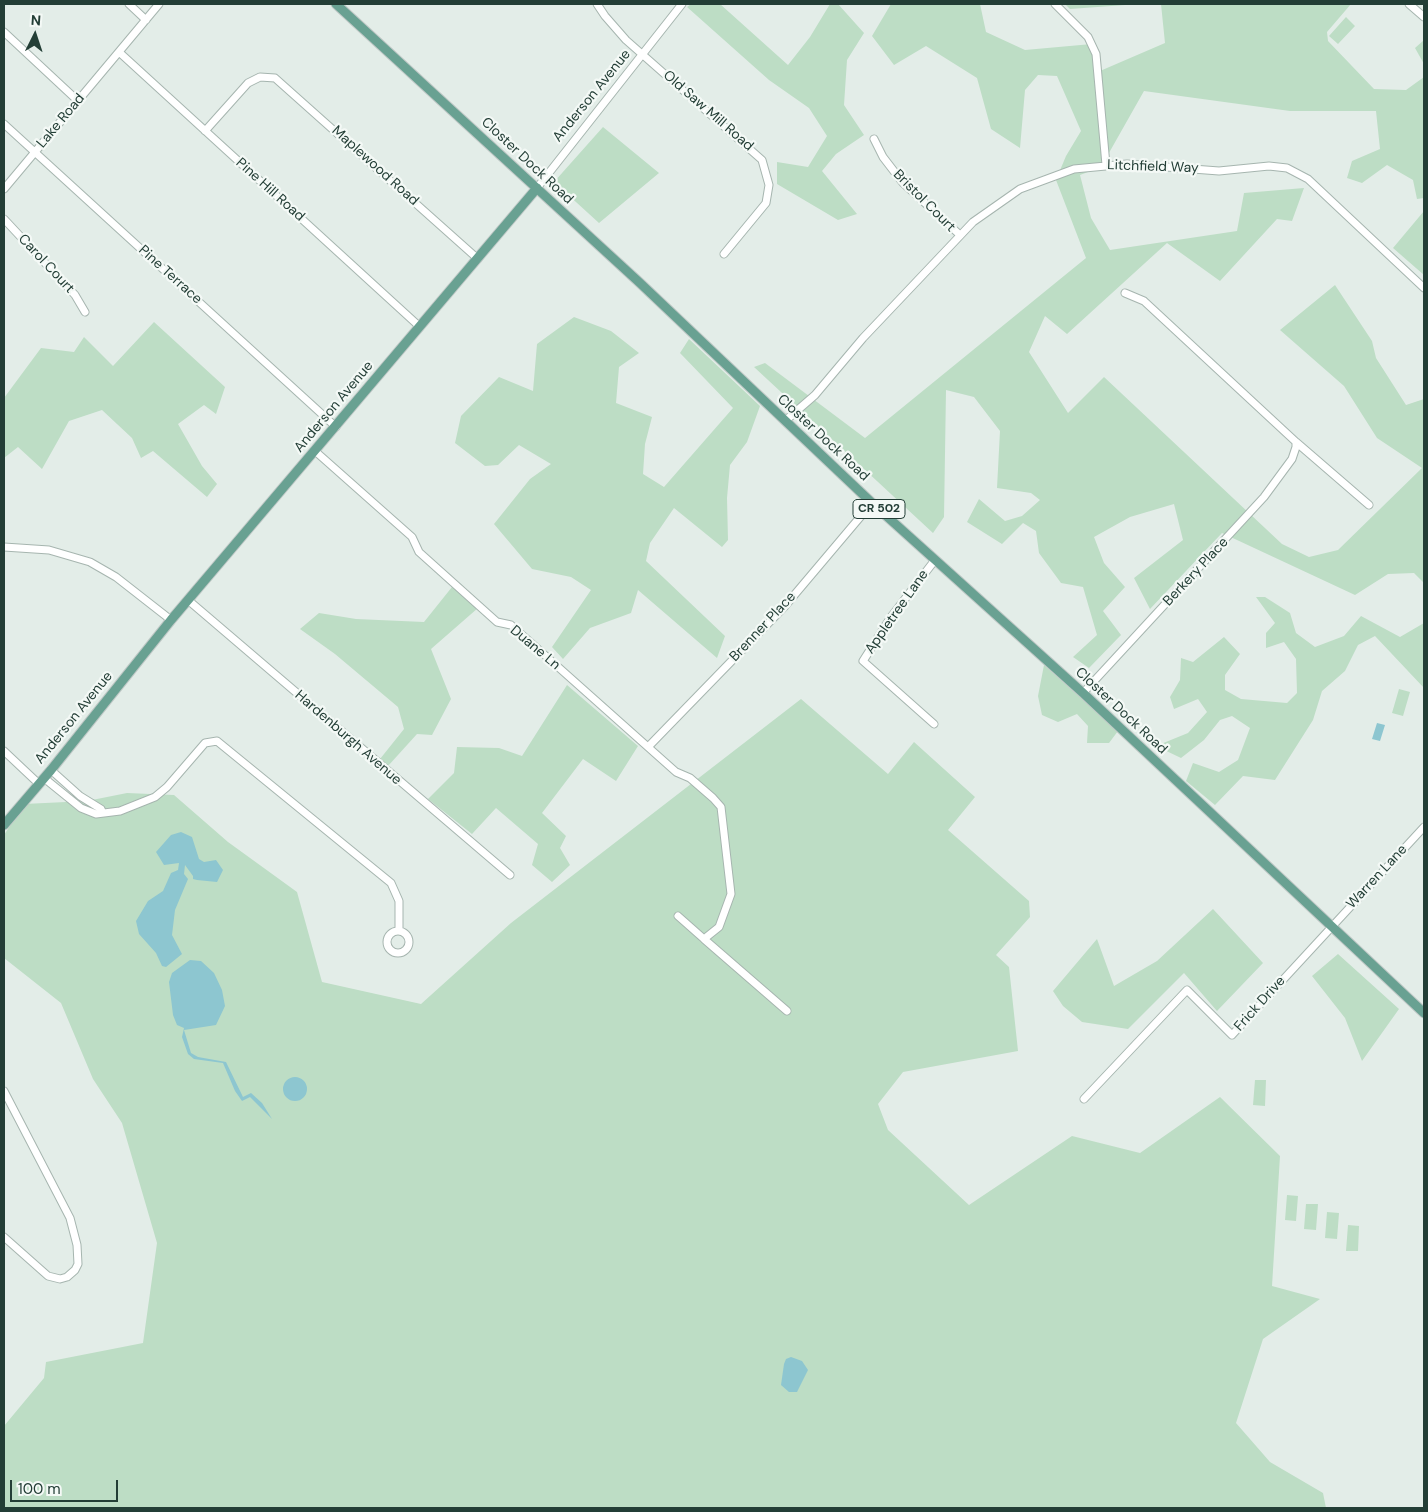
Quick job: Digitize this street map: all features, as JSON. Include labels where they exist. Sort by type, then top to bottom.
[{"type":"main road","name":"Closter Dock Road","points":[[336,4],[536,188],[872,503],[1083,694],[1424,1013]]},
{"type":"main road","name":"Anderson Avenue","points":[[4,825],[51,770],[171,620],[478,260],[536,188]]},
{"type":"street","points":[[129,4],[146,20]]},
{"type":"street","name":"Lake Road","points":[[4,189],[159,4]]},
{"type":"street","name":"Old Saw Mill Road","points":[[597,4],[615,30],[757,153],[766,168],[770,186],[766,203],[724,254]]},
{"type":"street","name":"Anderson Avenue","points":[[536,188],[682,4]]},
{"type":"street","points":[[1055,4],[1088,37],[1096,54],[1106,164]]},
{"type":"street","points":[[1410,4],[1424,17]]},
{"type":"street","points":[[4,32],[78,101]]},
{"type":"street","name":"Pine Hill Road","points":[[119,52],[420,327]]},
{"type":"street","name":"Maplewood Road","points":[[205,131],[248,83],[260,77],[268,77],[281,82],[478,260]]},
{"type":"street","name":"Pine Terrace","points":[[4,124],[336,427]]},
{"type":"street","name":"Bristol Court","points":[[874,139],[883,157],[903,183],[960,236]]},
{"type":"street","name":"Litchfield Way","points":[[785,421],[815,395],[863,338],[988,209],[1020,189],[1055,174],[1106,164],[1219,171],[1269,166],[1288,168],[1308,179],[1424,288]]},
{"type":"street","name":"Carol Court","points":[[4,219],[75,295],[85,312]]},
{"type":"street","points":[[1125,293],[1144,301],[1296,442],[1369,505]]},
{"type":"street","name":"Berkery Place","points":[[1083,694],[1264,497],[1292,458],[1296,442]]},
{"type":"street","name":"Duane Ln","points":[[315,451],[412,537],[419,552],[498,622],[511,626],[676,772],[690,778],[720,808],[731,894],[719,927],[704,939]]},
{"type":"street","name":"Brenner Place","points":[[648,747],[784,606],[872,503]]},
{"type":"street","points":[[4,547],[49,550],[90,562],[120,580],[171,620]]},
{"type":"street","name":"Appletree Lane","points":[[934,560],[891,618],[864,661],[934,724]]},
{"type":"street","name":"Hardenburgh Avenue","points":[[188,600],[510,875]]},
{"type":"street","points":[[4,751],[42,781],[81,808],[96,814],[120,811],[155,797],[167,787],[205,743],[217,741],[391,883],[399,901],[399,931]]},
{"type":"street","points":[[51,770],[80,796],[102,809],[103,813]]},
{"type":"street","name":"Warren Lane","points":[[1330,926],[1424,827]]},
{"type":"street","points":[[678,916],[787,1011]]},
{"type":"street","name":"Frick Drive","points":[[1084,1099],[1188,990],[1232,1035],[1330,926]]},
{"type":"street","points":[[4,1090],[70,1218],[77,1244],[78,1264],[76,1270],[67,1277],[60,1279],[48,1276],[4,1237]]},
{"type":"green space","points":[[691,4],[720,4],[788,65],[810,37],[830,4],[838,4],[864,33],[847,60],[844,105],[864,135],[836,154],[822,171],[857,214],[838,220],[777,184],[777,162],[808,167],[827,136],[809,108],[769,80],[687,7]]},
{"type":"green space","points":[[891,4],[980,4],[986,32],[1025,50],[1092,44],[1100,71],[1165,43],[1161,4],[1351,4],[1327,32],[1328,41],[1374,89],[1406,90],[1424,77],[1424,198],[1417,199],[1413,180],[1387,165],[1362,183],[1347,178],[1352,161],[1380,149],[1376,111],[1290,111],[1144,91],[1101,167],[1080,175],[1091,218],[1110,250],[1237,231],[1244,193],[1304,188],[1292,221],[1277,219],[1220,281],[1167,243],[1067,334],[1045,316],[1029,352],[1068,413],[1104,377],[1282,544],[1309,557],[1338,550],[1422,468],[1377,438],[1344,386],[1280,330],[1335,285],[1372,341],[1376,358],[1406,405],[1424,399],[1424,583],[1414,573],[1388,574],[1355,595],[1222,533],[1150,609],[1134,578],[1183,540],[1174,504],[1130,517],[1094,537],[1104,563],[1125,587],[1103,611],[1121,635],[1089,668],[1073,657],[1097,635],[1083,587],[1061,583],[1039,553],[1036,531],[1023,523],[1002,544],[967,522],[979,499],[1005,521],[1022,516],[1040,500],[1031,493],[997,488],[1000,431],[974,397],[946,390],[944,517],[933,533],[754,367],[765,363],[865,438],[1086,258],[1056,180],[1066,156],[1081,131],[1057,76],[1038,75],[1025,90],[1020,148],[991,129],[977,78],[926,46],[894,65],[872,36]]},
{"type":"green space","points":[[1065,4],[1139,4],[1070,9]]},
{"type":"green space","points":[[1346,17],[1355,26],[1338,44],[1329,36]]},
{"type":"green space","points":[[1424,40],[1424,64],[1415,48]]},
{"type":"green space","points":[[603,127],[659,173],[599,223],[554,182]]},
{"type":"green space","points":[[1424,211],[1424,275],[1393,248]]},
{"type":"green space","points":[[574,317],[611,331],[639,353],[619,367],[616,403],[652,417],[645,444],[643,474],[664,487],[733,408],[680,353],[689,339],[760,406],[747,442],[730,465],[727,498],[728,540],[722,547],[674,508],[650,543],[646,561],[725,636],[717,658],[638,590],[631,613],[590,628],[563,659],[552,647],[591,590],[571,577],[532,569],[494,524],[530,479],[551,464],[519,445],[498,465],[485,466],[455,443],[461,416],[499,377],[533,391],[537,344]]},
{"type":"green space","points":[[154,322],[225,387],[216,414],[204,405],[178,424],[202,466],[217,484],[207,497],[153,451],[141,458],[132,438],[102,410],[69,421],[42,469],[18,447],[4,458],[4,398],[41,348],[74,352],[84,337],[113,366]]},
{"type":"green space","points":[[452,587],[478,608],[431,649],[451,699],[432,735],[417,734],[388,766],[380,759],[404,729],[398,707],[335,654],[300,629],[319,613],[356,619],[424,622]]},
{"type":"green space","points":[[1256,597],[1265,597],[1290,613],[1296,633],[1315,647],[1344,636],[1361,616],[1400,637],[1424,623],[1424,688],[1375,636],[1358,645],[1345,671],[1322,691],[1313,720],[1275,780],[1243,776],[1215,805],[1186,781],[1193,763],[1219,772],[1238,760],[1250,728],[1232,716],[1220,720],[1204,740],[1181,758],[1156,746],[1188,733],[1207,712],[1198,699],[1174,709],[1170,697],[1180,680],[1181,658],[1193,662],[1224,637],[1240,654],[1225,675],[1225,690],[1241,699],[1287,703],[1297,693],[1296,659],[1284,642],[1266,648],[1266,633],[1275,623]]},
{"type":"green space","points":[[1044,665],[1118,731],[1109,743],[1087,743],[1088,726],[1077,714],[1058,722],[1042,715],[1038,696]]},
{"type":"green space","points":[[567,685],[638,746],[616,781],[583,759],[542,813],[566,836],[560,848],[570,865],[552,882],[532,865],[538,844],[496,808],[472,834],[428,799],[454,773],[457,747],[499,748],[522,756]]},
{"type":"green space","points":[[1399,689],[1410,692],[1403,716],[1392,713]]},
{"type":"green space","points":[[801,699],[888,774],[914,742],[975,797],[948,830],[1029,901],[1030,917],[996,955],[1009,967],[1018,1051],[903,1072],[878,1104],[888,1130],[969,1205],[1072,1136],[1140,1153],[1220,1097],[1280,1156],[1272,1286],[1320,1299],[1263,1339],[1236,1423],[1270,1462],[1323,1493],[1326,1508],[4,1508],[4,1426],[44,1378],[46,1362],[143,1343],[157,1243],[122,1123],[93,1079],[61,1003],[4,958],[4,835],[24,804],[87,801],[127,793],[174,795],[228,842],[297,892],[322,982],[421,1004],[511,923]]},
{"type":"green space","points":[[1213,909],[1263,963],[1217,1011],[1184,973],[1128,1029],[1082,1022],[1063,1006],[1053,991],[1097,939],[1114,986],[1157,961]]},
{"type":"green space","points":[[1338,954],[1399,1009],[1362,1061],[1345,1018],[1312,976]]},
{"type":"green space","points":[[1255,1080],[1266,1080],[1265,1106],[1253,1105]]},
{"type":"green space","points":[[1287,1195],[1298,1196],[1296,1221],[1285,1220]]},
{"type":"green space","points":[[1306,1204],[1318,1204],[1316,1230],[1304,1229]]},
{"type":"green space","points":[[1327,1212],[1339,1213],[1337,1239],[1325,1238]]},
{"type":"green space","points":[[1348,1225],[1359,1226],[1358,1251],[1346,1251]]},
{"type":"water","points":[[1377,723],[1385,725],[1380,741],[1372,739]]},
{"type":"water","points":[[181,832],[192,837],[199,859],[204,862],[216,860],[223,870],[217,882],[197,880],[193,879],[185,865],[184,874],[188,879],[175,910],[172,935],[182,954],[166,967],[162,966],[156,953],[139,934],[136,921],[148,901],[163,891],[171,873],[178,870],[179,863],[164,865],[156,852],[171,835]]},
{"type":"water","points":[[190,960],[201,961],[214,973],[222,990],[225,1006],[216,1025],[184,1030],[191,1053],[198,1057],[226,1062],[243,1097],[251,1093],[262,1103],[272,1119],[250,1097],[242,1101],[235,1091],[223,1063],[194,1059],[188,1054],[182,1037],[184,1028],[177,1025],[173,1015],[169,982],[172,973]]},
{"type":"water","points":[[295,1077],[304,1080],[307,1089],[304,1098],[295,1101],[286,1098],[283,1089],[286,1080]]},
{"type":"water","points":[[791,1357],[802,1361],[808,1370],[797,1392],[789,1392],[781,1385],[784,1364],[786,1359]]}]
